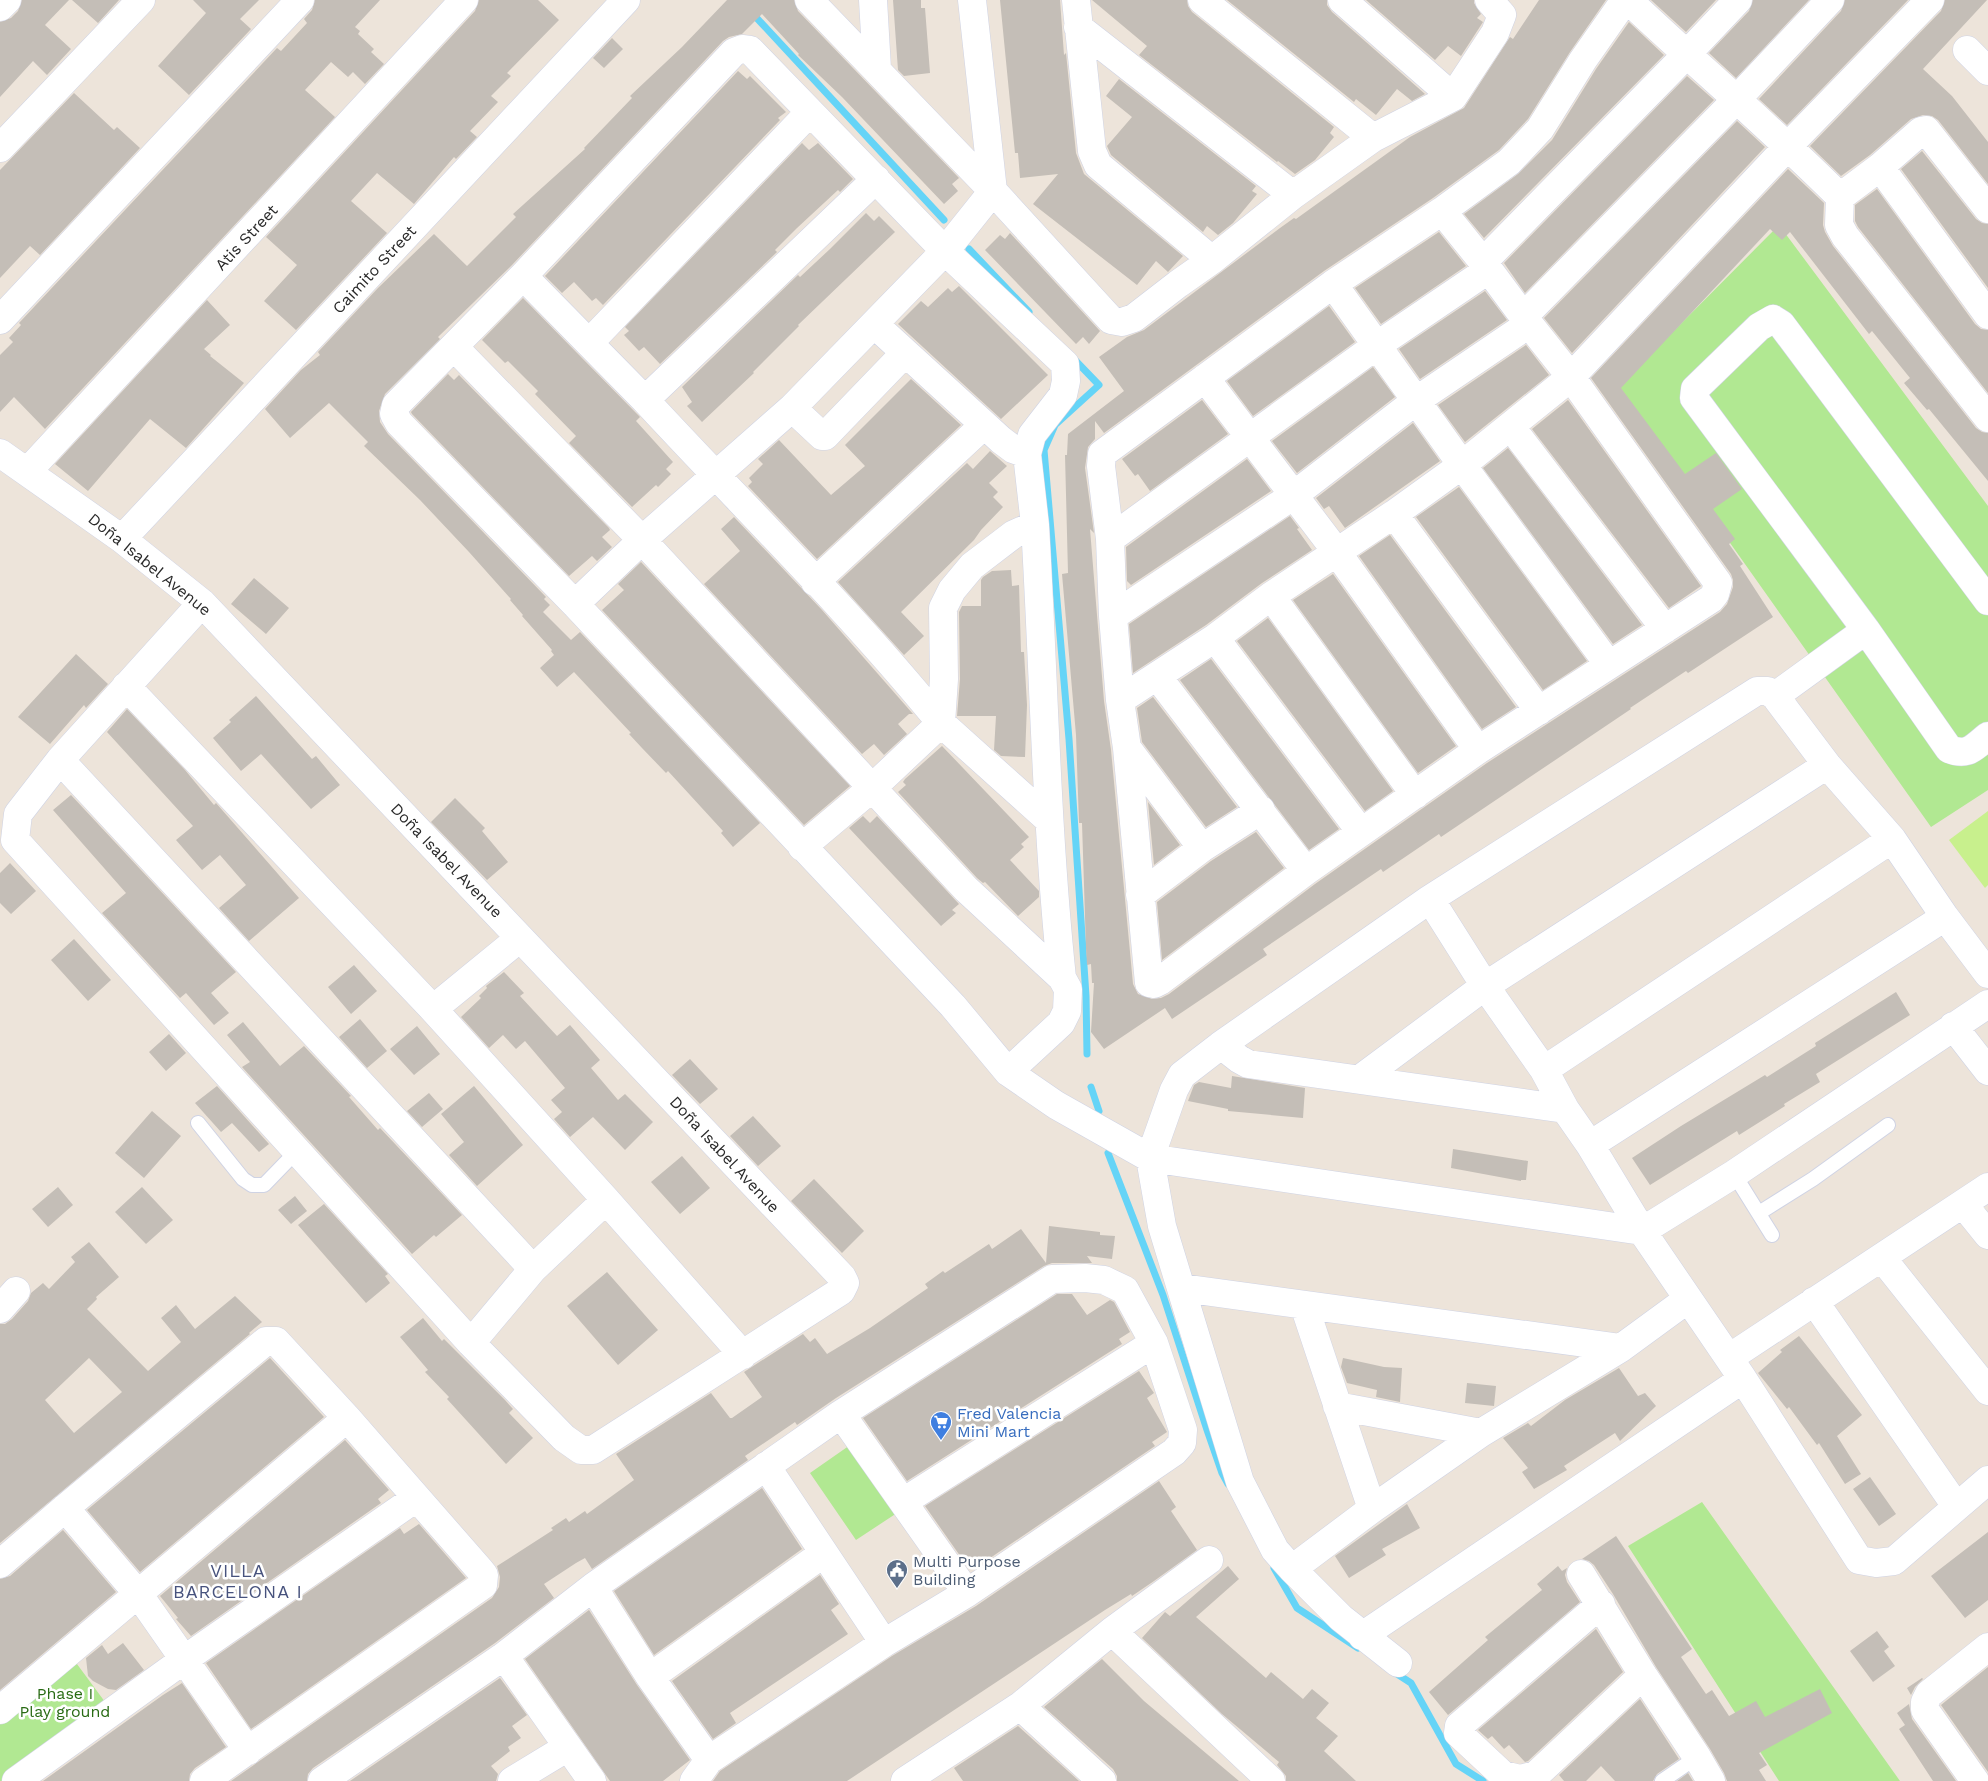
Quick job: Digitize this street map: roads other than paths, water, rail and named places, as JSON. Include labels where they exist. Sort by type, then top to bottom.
[{"type":"street","points":[[0,8],[7,0]]},
{"type":"street","points":[[0,148],[141,0]]},
{"type":"street","points":[[0,320],[300,0]]},
{"type":"street","name":"Atis Street","points":[[27,472],[464,0]]},
{"type":"street","name":"Caimito Street","points":[[122,538],[626,0]]},
{"type":"street","points":[[809,0],[993,191],[1111,320],[1122,322],[1134,318],[1212,260],[1293,195],[1373,138],[1453,97],[1496,33],[1502,15],[1489,0]]},
{"type":"street","points":[[873,0],[877,69]]},
{"type":"street","points":[[575,604],[642,540],[792,408],[945,251],[993,191],[972,0]]},
{"type":"street","points":[[1076,0],[1092,151],[1098,165],[1212,260]]},
{"type":"street","points":[[1342,0],[1453,97]]},
{"type":"street","points":[[1442,211],[1571,377],[1718,582],[1715,594],[1711,599],[1478,750],[1416,795],[1360,832],[1154,984],[1149,982],[1147,977],[1127,748],[1120,700],[1113,616],[1110,539],[1101,466],[1102,454],[1333,284],[1442,211],[1509,162],[1540,129],[1583,60],[1627,0],[1736,100],[1789,145],[1840,197],[1839,225],[1845,236],[1988,418]]},
{"type":"street","points":[[1110,539],[1486,266],[1738,0]]},
{"type":"street","points":[[1113,616],[1294,495],[1417,400],[1526,320],[1830,0]]},
{"type":"street","points":[[1120,700],[1215,638],[1270,596],[1394,514],[1462,465],[1571,377],[1789,145],[1930,0]]},
{"type":"street","points":[[1204,1],[1373,138]]},
{"type":"street","points":[[1078,27],[1293,195]]},
{"type":"street","points":[[1062,978],[1049,820],[1035,525],[1026,454],[1032,435],[1063,395],[1066,381],[1065,364],[945,251],[750,50],[742,49],[734,52],[522,276],[396,405],[394,414],[399,423],[575,604],[802,848],[954,1006],[1008,1072],[1056,1105],[1150,1158],[1642,1231],[1734,1174],[1988,1004]]},
{"type":"street","points":[[1967,50],[1988,70]]},
{"type":"street","points":[[589,343],[810,112]]},
{"type":"street","points":[[1840,197],[1880,167],[1921,131],[1926,130],[1988,209]]},
{"type":"street","points":[[1880,167],[1988,315]]},
{"type":"street","points":[[645,400],[876,180]]},
{"type":"street","points":[[522,276],[645,400],[914,690],[941,723],[1049,820]]},
{"type":"street","points":[[1333,284],[1462,465],[1609,665]]},
{"type":"street","points":[[1988,601],[1781,324],[1773,320],[1759,327],[1695,389],[1694,398],[1866,630],[1949,749],[1958,753],[1968,752],[1988,736]]},
{"type":"street","points":[[874,324],[884,336],[906,353],[984,425],[1013,449],[1026,454]]},
{"type":"street","points":[[454,347],[642,540],[966,889],[1062,978],[1068,990],[1068,997],[1067,1011],[1061,1023],[1008,1072]]},
{"type":"street","points":[[792,408],[822,436],[825,436],[906,353]]},
{"type":"street","points":[[1205,378],[1336,551],[1478,750]]},
{"type":"street","points":[[815,582],[984,425]]},
{"type":"street","points":[[1510,427],[1665,629]]},
{"type":"street","name":"Doña Isabel Avenue","points":[[0,453],[122,538],[202,603],[842,1277],[845,1284],[841,1291],[743,1355]]},
{"type":"street","points":[[1394,514],[1539,711]]},
{"type":"street","points":[[802,848],[872,788],[941,723],[944,679],[943,608],[952,590],[972,566],[1014,534],[1035,525]]},
{"type":"street","points":[[1270,596],[1416,795]]},
{"type":"street","points":[[126,686],[433,1009],[743,1355],[593,1450],[581,1450],[564,1438],[471,1343],[15,840],[18,814],[60,760],[126,686],[202,603]]},
{"type":"street","points":[[1776,696],[1866,630]]},
{"type":"street","points":[[1215,638],[1360,832]]},
{"type":"street","points":[[1157,676],[1306,871]]},
{"type":"street","points":[[1398,1663],[1341,1618],[1275,1550],[1240,1482],[1162,1226],[1150,1158],[1174,1090],[1182,1075],[1221,1044],[1430,899],[1757,691],[1768,691],[1776,696],[1827,765],[1892,839],[1945,917],[1988,974]]},
{"type":"street","points":[[1127,748],[1202,848]]},
{"type":"street","points":[[60,760],[533,1268]]},
{"type":"street","points":[[1360,1079],[1485,986],[1827,765]]},
{"type":"street","points":[[1140,895],[1202,848],[1261,810]]},
{"type":"street","points":[[1544,1070],[1892,839]]},
{"type":"street","points":[[1430,899],[1485,986],[1544,1070],[1565,1109],[1642,1231],[1736,1369],[1859,1560],[1876,1563],[1894,1561],[1988,1480]]},
{"type":"street","points":[[1590,1146],[1945,917]]},
{"type":"street","points":[[433,1009],[520,938]]},
{"type":"street","points":[[1953,1026],[1988,1071]]},
{"type":"street","points":[[1221,1044],[1248,1064],[1565,1109]]},
{"type":"street","points":[[1362,1636],[1736,1369],[1814,1301],[1988,1187]]},
{"type":"street","points":[[471,1343],[533,1268],[606,1200]]},
{"type":"street","points":[[1963,1204],[1988,1235]]},
{"type":"street","points":[[1882,1258],[1988,1391]]},
{"type":"street","points":[[322,1781],[504,1656],[593,1587],[841,1414],[1052,1279],[1084,1278],[1104,1280],[1125,1290],[1154,1343],[1183,1430],[1182,1443],[1174,1452],[967,1593],[884,1644],[702,1770],[650,1677],[593,1587]]},
{"type":"street","points":[[1182,1288],[1621,1348]]},
{"type":"street","points":[[1292,1569],[1372,1509],[1481,1433],[1621,1348],[1688,1299]]},
{"type":"street","points":[[1814,1301],[1956,1506]]},
{"type":"street","points":[[1304,1305],[1372,1509]]},
{"type":"street","points":[[0,1564],[64,1508],[266,1341],[276,1341],[347,1418],[480,1570],[484,1575],[483,1585],[204,1781]]},
{"type":"street","points":[[903,1502],[1154,1343]]},
{"type":"street","points":[[1337,1406],[1481,1433]]},
{"type":"street","points":[[841,1414],[967,1593]]},
{"type":"street","points":[[0,1710],[139,1595],[347,1418]]},
{"type":"street","points":[[766,1466],[884,1644]]},
{"type":"street","points":[[16,1781],[185,1659],[416,1498]]},
{"type":"street","points":[[64,1508],[139,1595],[248,1750]]},
{"type":"street","points":[[650,1677],[824,1553]]},
{"type":"street","points":[[916,1778],[1020,1706],[1112,1631],[1209,1560]]},
{"type":"street","points":[[1581,1574],[1711,1781]]},
{"type":"street","points":[[1601,1604],[1459,1726],[1458,1733],[1503,1774],[1520,1779],[1536,1775],[1643,1675]]},
{"type":"street","points":[[1112,1631],[1270,1781]]},
{"type":"street","points":[[1978,1771],[1926,1710],[1925,1702],[1929,1694],[1988,1647]]},
{"type":"street","points":[[504,1656],[592,1781]]},
{"type":"street","points":[[1020,1706],[1102,1781]]},
{"type":"street","points":[[512,1781],[568,1747]]},
{"type":"lane","points":[[198,1123],[243,1179],[252,1184],[264,1185],[296,1152]]},
{"type":"lane","points":[[1759,1213],[1813,1179],[1888,1125]]},
{"type":"lane","points":[[1734,1174],[1772,1234]]},
{"type":"lane","points":[[1662,1781],[1697,1757]]},
{"type":"waterway","points":[[740,0],[944,220]]},
{"type":"waterway","points":[[969,249],[1029,312]]},
{"type":"waterway","points":[[1073,358],[1099,385],[1055,425],[1044,450],[1069,739],[1086,996],[1087,1054]]},
{"type":"waterway","points":[[1091,1087],[1099,1111]]},
{"type":"waterway","points":[[1108,1153],[1163,1295],[1207,1430],[1222,1473],[1228,1484]]},
{"type":"waterway","points":[[1274,1568],[1297,1608],[1358,1648]]},
{"type":"waterway","points":[[1394,1672],[1411,1683],[1456,1764],[1483,1781]]},
{"type":"place","name":"Fred Valencia Mini Mart","points":[[941,1441]]},
{"type":"place","name":"Multi Purpose Building","points":[[897,1589]]},
{"type":"district","name":"VILLA BARCELONA I","points":[[238,1581]]},
{"type":"park label","name":"Phase I Play ground","points":[[65,1702]]}]
